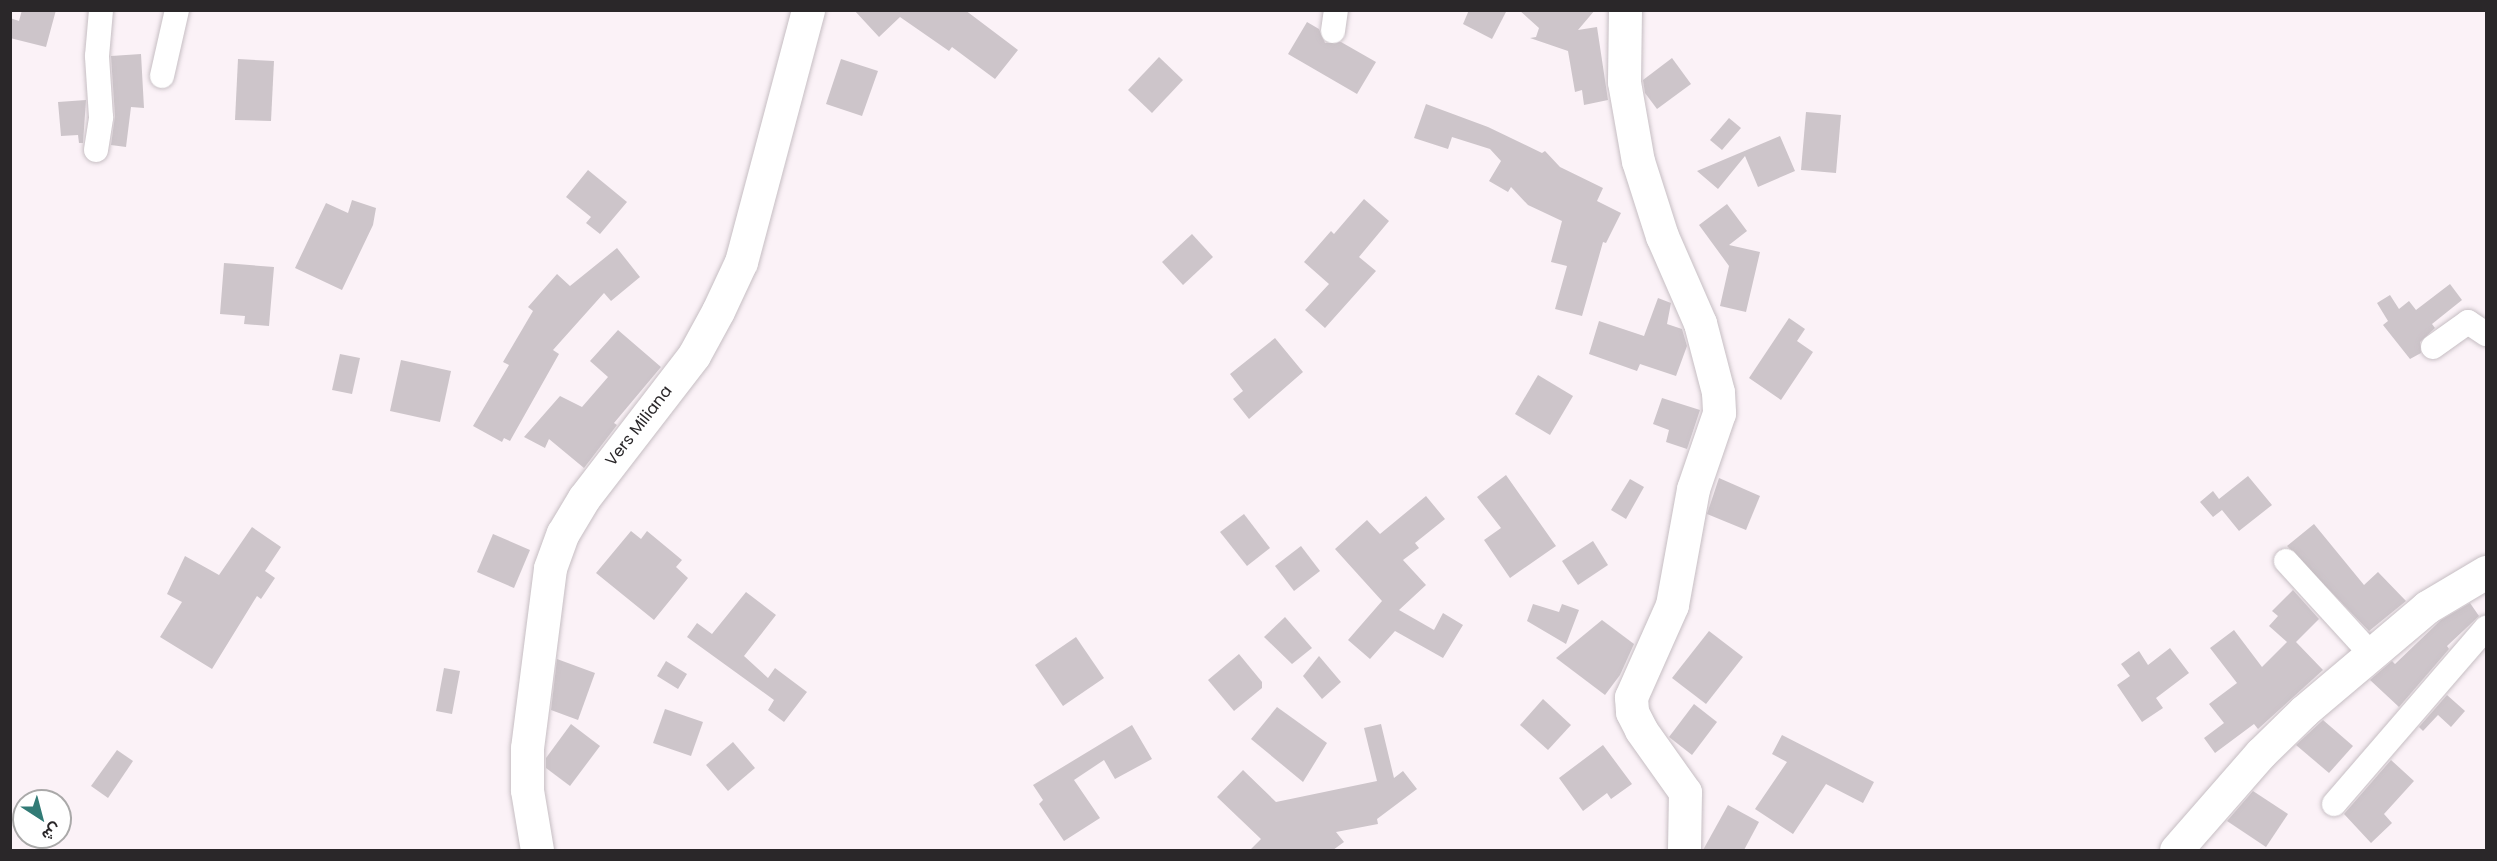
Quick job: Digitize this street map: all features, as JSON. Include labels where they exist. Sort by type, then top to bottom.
[{"type":"main road","name":"Vers Miliana","points":[[537,850],[527,790],[527,748],[550,568],[563,533],[584,498],[694,355],[718,311],[741,261],[808,10]]},
{"type":"main road","points":[[1625,10],[1624,82],[1638,161],[1662,236],[1700,323],[1718,392],[1719,413],[1693,489],[1672,605],[1631,697],[1632,712],[1641,730],[1684,792],[1684,850]]},
{"type":"main road","points":[[2176,850],[2261,753],[2370,653],[2427,606],[2487,572]]},
{"type":"street","points":[[96,150],[101,117],[97,56],[101,10]]},
{"type":"street","points":[[162,76],[177,10]]},
{"type":"street","points":[[2433,347],[2468,322],[2487,334]]},
{"type":"street","points":[[2286,561],[2370,653]]},
{"type":"street","points":[[2334,804],[2487,628]]},
{"type":"building","points":[[22,10],[56,10],[46,47],[10,38],[10,18],[19,21]]},
{"type":"building","points":[[854,10],[965,10],[1018,50],[995,79],[952,47],[949,51],[900,17],[879,37]]},
{"type":"building","points":[[1469,10],[1507,10],[1492,39],[1463,24]]},
{"type":"building","points":[[1519,10],[1595,10],[1578,30],[1597,27],[1608,100],[1584,105],[1582,90],[1575,92],[1568,51],[1530,38],[1536,37],[1539,28]]},
{"type":"building","points":[[1307,22],[1319,29],[1325,43],[1341,42],[1376,62],[1357,94],[1288,54]]},
{"type":"building","points":[[141,54],[144,108],[131,107],[126,147],[111,145],[115,116],[111,56]]},
{"type":"building","points":[[1159,57],[1183,80],[1152,113],[1128,90]]},
{"type":"building","points":[[1672,58],[1691,84],[1657,109],[1645,93],[1643,80]]},
{"type":"building","points":[[238,59],[274,61],[271,121],[235,120]]},
{"type":"building","points":[[841,59],[878,71],[862,116],[826,104]]},
{"type":"building","points":[[86,100],[83,143],[79,143],[78,135],[61,136],[58,102]]},
{"type":"building","points":[[1426,104],[1488,127],[1542,153],[1545,151],[1560,167],[1603,188],[1597,201],[1621,213],[1606,243],[1603,242],[1582,316],[1555,309],[1567,266],[1551,262],[1562,221],[1528,205],[1511,187],[1508,192],[1489,181],[1501,161],[1490,149],[1452,137],[1448,149],[1414,138]]},
{"type":"building","points":[[1806,112],[1841,115],[1836,173],[1801,170]]},
{"type":"building","points":[[1729,118],[1741,128],[1722,150],[1710,140]]},
{"type":"building","points":[[1780,136],[1795,171],[1758,187],[1745,156],[1718,189],[1697,171]]},
{"type":"building","points":[[588,170],[627,202],[600,234],[586,223],[591,217],[566,197]]},
{"type":"building","points":[[1364,199],[1389,221],[1359,257],[1376,271],[1325,328],[1305,310],[1329,284],[1304,262],[1331,231],[1334,234]]},
{"type":"building","points":[[352,200],[376,208],[373,225],[342,290],[295,268],[326,203],[348,213]]},
{"type":"building","points":[[1727,204],[1747,231],[1729,245],[1760,252],[1746,312],[1720,306],[1729,266],[1699,225]]},
{"type":"building","points":[[1192,234],[1213,257],[1183,285],[1162,262]]},
{"type":"building","points":[[617,248],[640,277],[611,301],[604,293],[553,350],[559,354],[510,441],[504,438],[502,442],[473,426],[509,365],[503,362],[533,311],[528,307],[557,274],[570,286]]},
{"type":"building","points":[[224,263],[274,267],[269,326],[244,324],[245,316],[220,314]]},
{"type":"building","points":[[2450,284],[2462,300],[2432,324],[2435,328],[2420,342],[2421,353],[2410,359],[2383,325],[2388,321],[2377,303],[2390,295],[2399,309],[2409,301],[2416,310]]},
{"type":"building","points":[[1658,298],[1671,303],[1667,324],[1682,329],[1687,346],[1676,376],[1640,364],[1637,371],[1589,354],[1599,321],[1644,336]]},
{"type":"building","points":[[1789,318],[1805,329],[1797,341],[1813,352],[1781,400],[1749,378]]},
{"type":"building","points":[[618,330],[661,367],[614,423],[617,425],[584,468],[549,439],[545,448],[524,437],[560,396],[582,407],[608,377],[590,361]]},
{"type":"building","points":[[1275,338],[1303,372],[1249,419],[1233,399],[1243,391],[1230,374]]},
{"type":"building","points":[[340,354],[360,358],[352,394],[332,390]]},
{"type":"building","points":[[401,360],[451,371],[440,422],[390,411]]},
{"type":"building","points":[[1538,375],[1573,396],[1550,435],[1515,414]]},
{"type":"building","points":[[1662,398],[1700,410],[1687,449],[1666,442],[1669,430],[1653,424]]},
{"type":"building","points":[[1506,475],[1556,546],[1510,578],[1484,540],[1501,528],[1477,497]]},
{"type":"building","points":[[2248,476],[2272,505],[2239,531],[2222,510],[2213,517],[2200,502],[2213,491],[2219,499]]},
{"type":"building","points":[[1719,478],[1760,496],[1746,530],[1707,514]]},
{"type":"building","points":[[1630,479],[1644,487],[1626,519],[1611,510]]},
{"type":"building","points":[[1426,496],[1445,519],[1415,543],[1419,548],[1403,560],[1426,585],[1399,610],[1434,630],[1443,613],[1463,625],[1443,658],[1395,631],[1370,659],[1348,640],[1382,601],[1335,549],[1367,520],[1380,534]]},
{"type":"building","points":[[1244,514],[1270,548],[1247,566],[1220,532]]},
{"type":"building","points":[[2314,524],[2364,585],[2378,572],[2406,601],[2369,631],[2287,546]]},
{"type":"building","points":[[252,527],[281,547],[265,571],[275,578],[261,599],[257,596],[212,669],[160,637],[182,602],[167,594],[185,556],[219,575]]},
{"type":"building","points":[[631,531],[641,539],[647,531],[682,560],[676,567],[688,578],[654,620],[596,573]]},
{"type":"building","points":[[493,534],[530,550],[514,588],[477,572]]},
{"type":"building","points":[[1593,541],[1608,565],[1578,585],[1562,561]]},
{"type":"building","points":[[1301,546],[1320,571],[1294,591],[1275,566]]},
{"type":"building","points":[[2293,590],[2319,619],[2296,642],[2323,670],[2258,729],[2254,724],[2215,753],[2204,738],[2224,723],[2209,704],[2237,683],[2210,648],[2234,630],[2262,667],[2287,642],[2269,626],[2278,616],[2272,611]]},
{"type":"building","points":[[746,592],[776,615],[744,656],[768,678],[775,668],[807,692],[784,722],[768,710],[774,700],[687,637],[697,623],[712,634]]},
{"type":"building","points":[[2470,603],[2479,616],[2447,646],[2449,649],[2399,707],[2370,680],[2392,661],[2395,664],[2441,620]]},
{"type":"building","points":[[1533,604],[1559,612],[1562,604],[1579,610],[1566,644],[1527,621]]},
{"type":"building","points":[[1285,617],[1312,648],[1292,664],[1264,637]]},
{"type":"building","points":[[1602,620],[1634,644],[1620,675],[1605,695],[1556,658]]},
{"type":"building","points":[[1709,631],[1743,657],[1706,704],[1672,678]]},
{"type":"building","points":[[1076,637],[1104,678],[1063,706],[1035,665]]},
{"type":"building","points":[[2170,648],[2189,673],[2156,698],[2163,708],[2142,722],[2117,685],[2130,676],[2121,664],[2139,651],[2148,665]]},
{"type":"building","points":[[1239,654],[1262,682],[1262,688],[1234,711],[1208,680]]},
{"type":"building","points":[[1319,656],[1341,682],[1322,699],[1303,676]]},
{"type":"building","points":[[557,659],[595,673],[578,720],[551,710]]},
{"type":"building","points":[[666,661],[687,674],[678,689],[657,676]]},
{"type":"building","points":[[444,668],[460,671],[452,714],[436,711]]},
{"type":"building","points":[[2447,695],[2465,711],[2451,727],[2438,715],[2423,731],[2419,727]]},
{"type":"building","points":[[1543,699],[1571,725],[1548,750],[1520,725]]},
{"type":"building","points":[[1694,704],[1717,722],[1692,755],[1669,737]]},
{"type":"building","points":[[1277,707],[1327,743],[1303,782],[1251,739]]},
{"type":"building","points":[[665,709],[703,722],[691,756],[653,743]]},
{"type":"building","points":[[2323,720],[2353,746],[2329,773],[2296,745]]},
{"type":"building","points":[[571,724],[600,746],[570,786],[546,768],[546,758]]},
{"type":"building","points":[[1381,724],[1394,778],[1403,771],[1417,789],[1377,819],[1378,824],[1336,832],[1344,842],[1333,850],[1250,850],[1261,839],[1217,797],[1243,770],[1276,802],[1377,781],[1364,728]]},
{"type":"building","points":[[1132,725],[1152,759],[1115,779],[1104,760],[1074,780],[1100,818],[1064,841],[1039,804],[1043,800],[1033,785]]},
{"type":"building","points":[[1782,735],[1874,782],[1863,803],[1826,784],[1793,834],[1755,809],[1787,762],[1772,754]]},
{"type":"building","points":[[733,742],[755,768],[728,791],[706,765]]},
{"type":"building","points":[[1603,745],[1632,784],[1611,799],[1607,793],[1583,811],[1559,778]]},
{"type":"building","points":[[117,750],[133,761],[108,798],[91,786]]},
{"type":"building","points":[[2391,760],[2414,781],[2384,814],[2392,823],[2371,843],[2344,814]]},
{"type":"building","points":[[2253,791],[2288,814],[2266,847],[2227,821]]},
{"type":"building","points":[[1728,805],[1759,822],[1744,850],[1703,850]]}]
